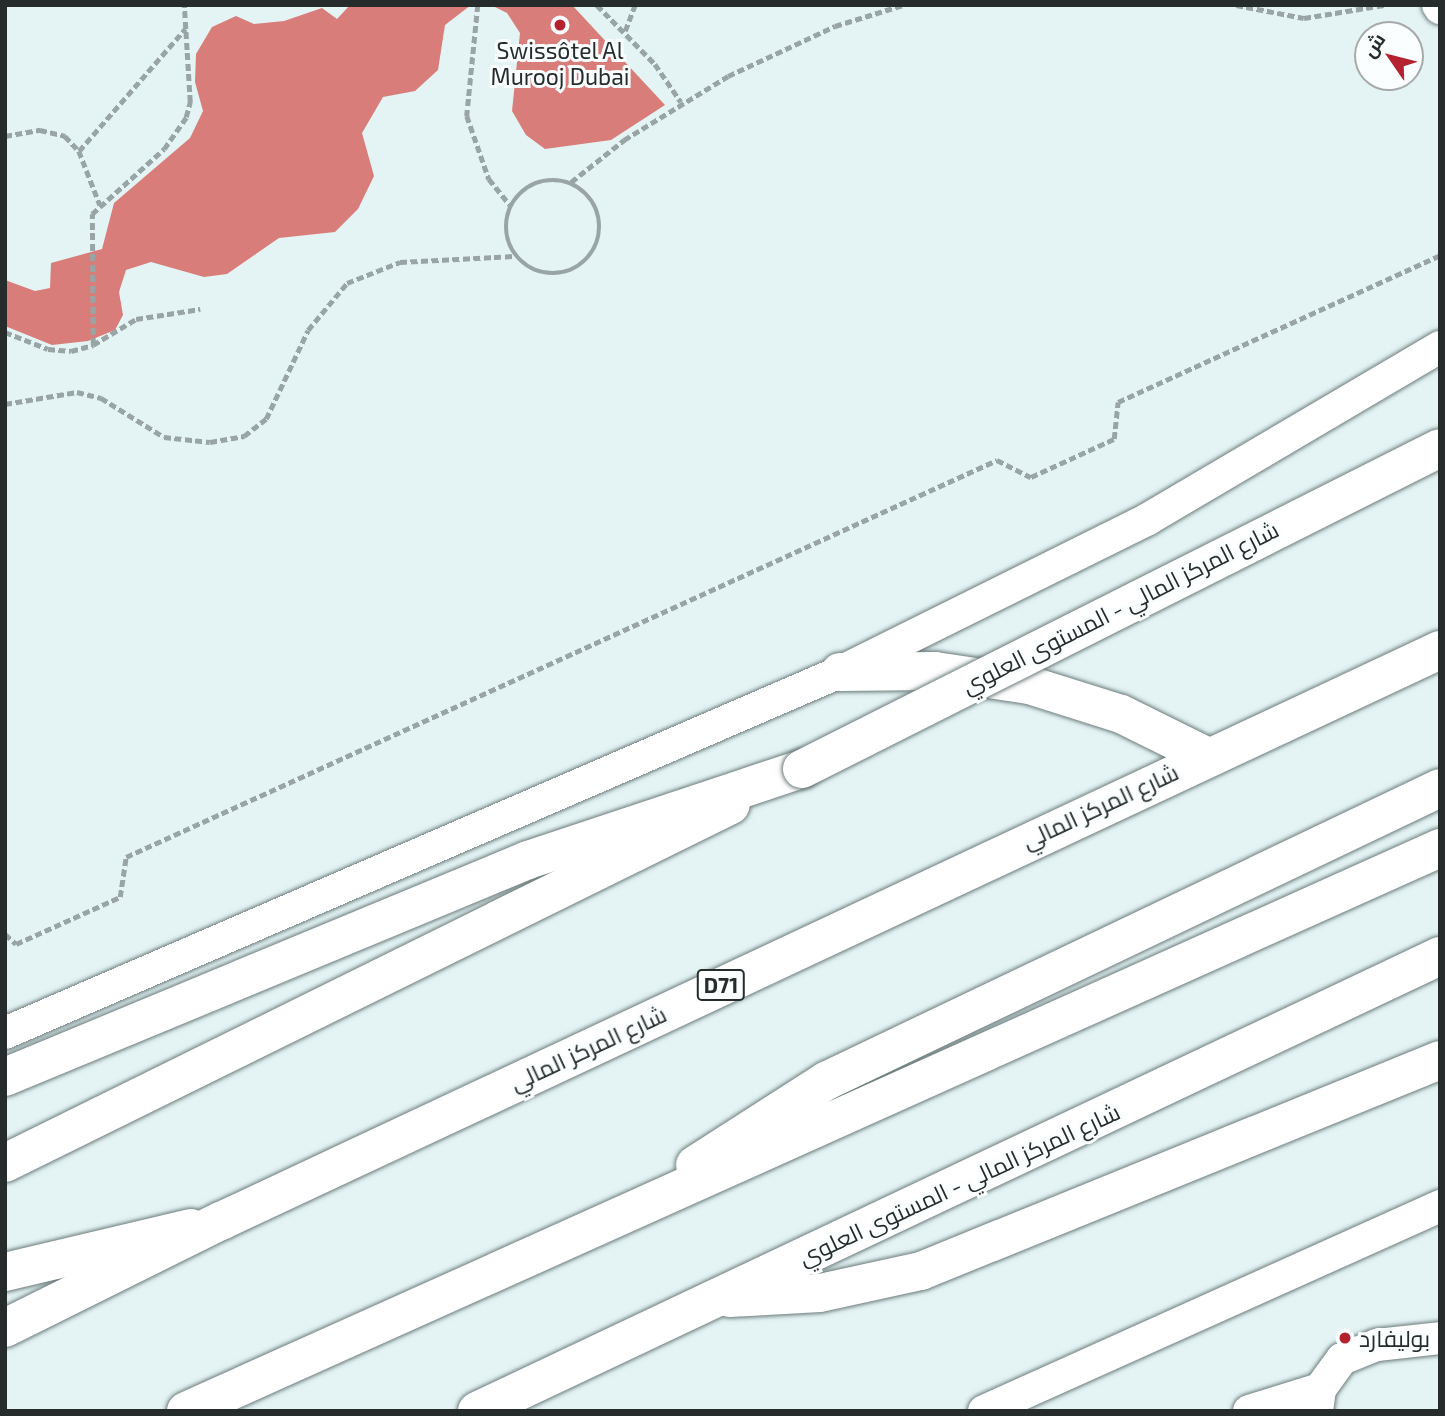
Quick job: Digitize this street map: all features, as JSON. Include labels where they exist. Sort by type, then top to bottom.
[{"type":"main road","name":"شارع المركز المالي - المستوى العلوي","points":[[802,769],[1440,448]]},
{"type":"main road","name":"شارع المركز المالي","points":[[5,1328],[220,1221],[1206,756],[1440,650]]},
{"type":"main road","points":[[840,671],[935,671],[1029,685],[1121,713],[1206,756]]},
{"type":"main road","points":[[5,1077],[504,869],[802,769]]},
{"type":"main road","points":[[5,1163],[802,769]]},
{"type":"main road","points":[[654,1201],[736,1135],[826,1081],[1440,788]]},
{"type":"main road","points":[[186,1411],[1440,848]]},
{"type":"main road","name":"شارع المركز المالي - المستوى العلوي","points":[[477,1411],[1440,956]]},
{"type":"main road","points":[[717,1298],[820,1293],[921,1271],[1440,1060]]},
{"type":"main road","points":[[5,1272],[220,1221]]},
{"type":"lane","points":[[5,1033],[840,671],[1148,519],[1440,347]]},
{"type":"lane","points":[[984,1411],[1440,1206]]},
{"type":"lane","points":[[1249,1411],[1318,1400],[1342,1359],[1358,1350],[1440,1338]]},
{"type":"path","points":[[93,345],[90,243],[92,214],[179,132],[190,102],[184,5]]},
{"type":"path","points":[[597,5],[625,31],[681,102]]},
{"type":"path","points":[[625,31],[635,5]]},
{"type":"path","points":[[571,182],[596,206],[599,241],[591,256],[561,275],[527,268],[514,256],[506,240],[510,205],[536,183],[571,182],[681,102],[835,26],[903,5]]},
{"type":"path","points":[[1236,5],[1304,19],[1384,5]]},
{"type":"path","points":[[478,7],[466,81],[467,116],[489,179],[510,205]]},
{"type":"path","points":[[79,151],[186,29]]},
{"type":"path","points":[[5,136],[53,131],[79,151],[100,205]]},
{"type":"path","points":[[5,404],[77,392],[101,398],[164,437],[210,442],[244,436],[266,419],[308,330],[347,283],[400,262],[514,256]]},
{"type":"path","points":[[5,934],[16,944],[120,897],[126,857],[997,460],[1031,477],[1114,439],[1118,402],[1440,256]]},
{"type":"path","points":[[5,332],[48,349],[93,345],[136,320],[200,309]]},
{"type":"shaded area","points":[[350,5],[471,5],[445,25],[438,70],[415,91],[383,97],[362,133],[374,176],[358,209],[335,232],[279,238],[227,274],[204,277],[151,262],[126,270],[119,292],[123,315],[115,330],[88,341],[52,345],[5,326],[5,280],[35,291],[50,288],[51,263],[102,249],[114,203],[190,138],[203,111],[195,82],[196,54],[212,27],[236,16],[254,24],[284,21],[322,8],[337,19]]},
{"type":"shaded area","points":[[491,5],[572,5],[665,105],[611,140],[545,149],[526,135],[512,111],[520,33],[507,13]]},
{"type":"place","name":"Swissôtel Al Murooj Dubai","points":[[560,25]]},
{"type":"place","name":"بوليفارد","points":[[1345,1338]]}]
